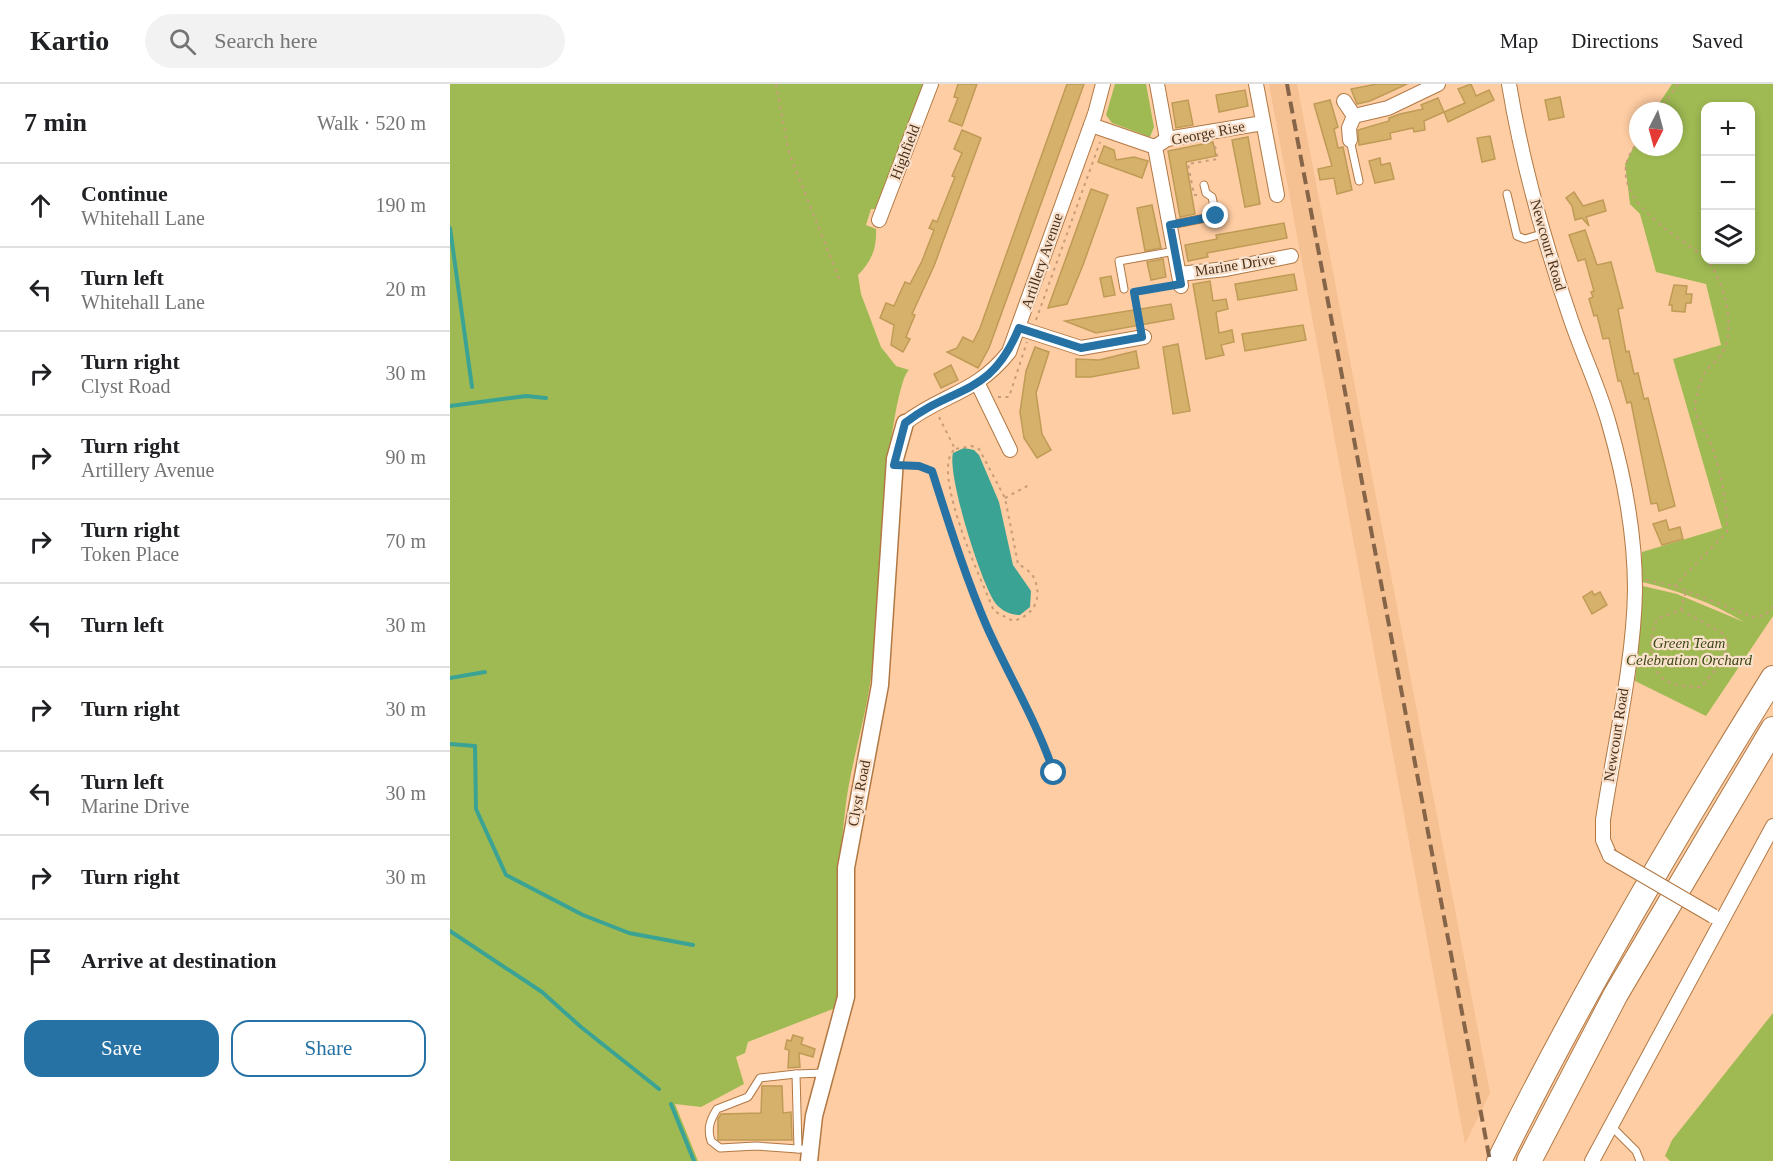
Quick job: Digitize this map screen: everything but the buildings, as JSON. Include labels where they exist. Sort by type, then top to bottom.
[{"type":"highway","points":[[1499,1161],[1591,983],[1709,780],[1773,678]]},
{"type":"highway","points":[[1529,1161],[1616,994],[1773,729]]},
{"type":"street","name":"Highfield","points":[[879,220],[931,84]]},
{"type":"street","name":"Artillery Avenue","points":[[905,423],[978,384],[997,368],[1009,352],[1091,125],[1103,84]]},
{"type":"street","points":[[1157,84],[1167,139]]},
{"type":"street","name":"George Rise","points":[[1256,84],[1277,195]]},
{"type":"street","points":[[1354,116],[1388,108],[1438,84]]},
{"type":"street","name":"Newcourt Road","points":[[1509,84],[1516,126],[1569,315],[1608,422],[1629,525],[1637,587],[1603,820],[1603,840],[1610,856],[1717,919]]},
{"type":"street","points":[[1344,101],[1354,116]]},
{"type":"street","points":[[1350,140],[1348,128],[1354,116]]},
{"type":"street","name":"George Rise","points":[[1155,147],[1167,139],[1263,123]]},
{"type":"street","points":[[1091,125],[1155,147]]},
{"type":"street","name":"Marine Drive","points":[[1155,147],[1180,282],[1226,269],[1290,256]]},
{"type":"street","points":[[1019,328],[1081,348],[1143,337]]},
{"type":"street","points":[[978,384],[1010,450]]},
{"type":"street","name":"Clyst Road","points":[[806,1154],[824,1073],[846,997],[846,868],[880,685],[894,465],[905,423]]},
{"type":"street","points":[[1592,1161],[1717,919],[1773,826]]},
{"type":"lane","points":[[1350,140],[1359,181]]},
{"type":"lane","points":[[1170,225],[1216,216],[1212,197],[1206,193],[1204,184]]},
{"type":"lane","points":[[1507,194],[1517,236],[1525,239],[1545,233]]},
{"type":"lane","points":[[1124,289],[1119,261],[1175,251]]},
{"type":"lane","points":[[796,1074],[806,1154],[756,1146],[720,1148],[715,1146],[709,1136],[709,1125],[717,1109],[748,1097],[760,1078],[796,1074],[824,1073]]},
{"type":"lane","points":[[1611,1126],[1636,1151],[1640,1161]]},
{"type":"path","points":[[776,84],[789,153],[840,281]]},
{"type":"path","points":[[1665,102],[1678,84]]},
{"type":"path","points":[[1206,193],[1194,195],[1188,164],[1218,159],[1212,131]]},
{"type":"path","points":[[1630,156],[1626,164],[1626,177],[1631,192],[1663,229],[1701,256]]},
{"type":"path","points":[[1674,586],[1727,532],[1727,504],[1719,470],[1712,445],[1695,409],[1698,387],[1708,369],[1722,355],[1727,341],[1727,308],[1724,291],[1719,276],[1710,264]]},
{"type":"path","points":[[1124,289],[1125,294],[1180,282]]},
{"type":"path","points":[[1134,292],[1143,337]]},
{"type":"path","points":[[934,406],[955,450]]},
{"type":"path","points":[[972,446],[979,449],[1005,498],[1018,564],[1032,575],[1037,593],[1034,609],[1025,618],[1013,621],[994,611],[958,524],[948,461],[955,450],[972,446]]},
{"type":"path","points":[[894,465],[919,466],[932,471],[961,562],[987,626],[1046,748],[1054,773]]},
{"type":"path","points":[[1005,498],[1029,484]]},
{"type":"path","points":[[1637,587],[1646,580],[1674,586],[1753,617],[1765,615],[1773,607]]},
{"type":"path","points":[[1681,610],[1686,591]]},
{"type":"path","points":[[1681,610],[1724,634],[1728,645],[1720,663],[1701,687],[1683,686],[1667,681],[1660,676],[1654,662],[1651,645],[1657,619],[1681,610]]},
{"type":"shaded area","points":[[1269,84],[1297,84],[1490,1093],[1465,1144]]},
{"type":"green space","points":[[450,84],[925,84],[877,209],[871,209],[866,225],[876,229],[874,249],[870,260],[858,275],[861,294],[881,347],[896,366],[909,370],[905,376],[897,405],[891,442],[872,669],[843,828],[839,905],[838,1007],[748,1042],[745,1053],[736,1057],[744,1084],[701,1107],[675,1104],[698,1161],[450,1161]]},
{"type":"green space","points":[[1115,84],[1146,84],[1154,127],[1150,137],[1112,123],[1106,115]]},
{"type":"green space","name":"Green Team Celebration Orchard","points":[[1672,84],[1773,84],[1773,616],[1706,716],[1635,681],[1643,586],[1677,594],[1744,622],[1694,598],[1642,582],[1642,552],[1722,528],[1673,359],[1721,345],[1706,284],[1656,272],[1640,214],[1630,204],[1625,164],[1629,156],[1683,156],[1683,102],[1660,102]]},
{"type":"green space","points":[[1773,1013],[1773,1161],[1670,1161],[1665,1156],[1672,1140]]},
{"type":"water","points":[[964,448],[974,450],[979,455],[999,502],[1013,565],[1031,591],[1030,607],[1020,615],[1007,612],[996,604],[974,553],[960,505],[953,465],[953,453]]},
{"type":"waterway","points":[[450,228],[472,387]]},
{"type":"waterway","points":[[450,406],[526,396],[546,398]]},
{"type":"waterway","points":[[450,678],[485,672]]},
{"type":"waterway","points":[[450,744],[475,746],[476,809],[506,875],[583,915],[629,933],[693,945]]},
{"type":"waterway","points":[[450,931],[542,992],[581,1027],[659,1089]]},
{"type":"waterway","points":[[671,1104],[694,1161]]},
{"type":"railway","points":[[1287,84],[1490,1161]]},
{"type":"route","points":[[1054,773],[1046,748],[987,626],[961,562],[932,471],[919,466],[894,465],[896,450],[905,423],[978,384],[997,368],[1009,352],[1019,328],[1081,348],[1142,337],[1134,292],[1181,284],[1170,225],[1216,216]]}]
